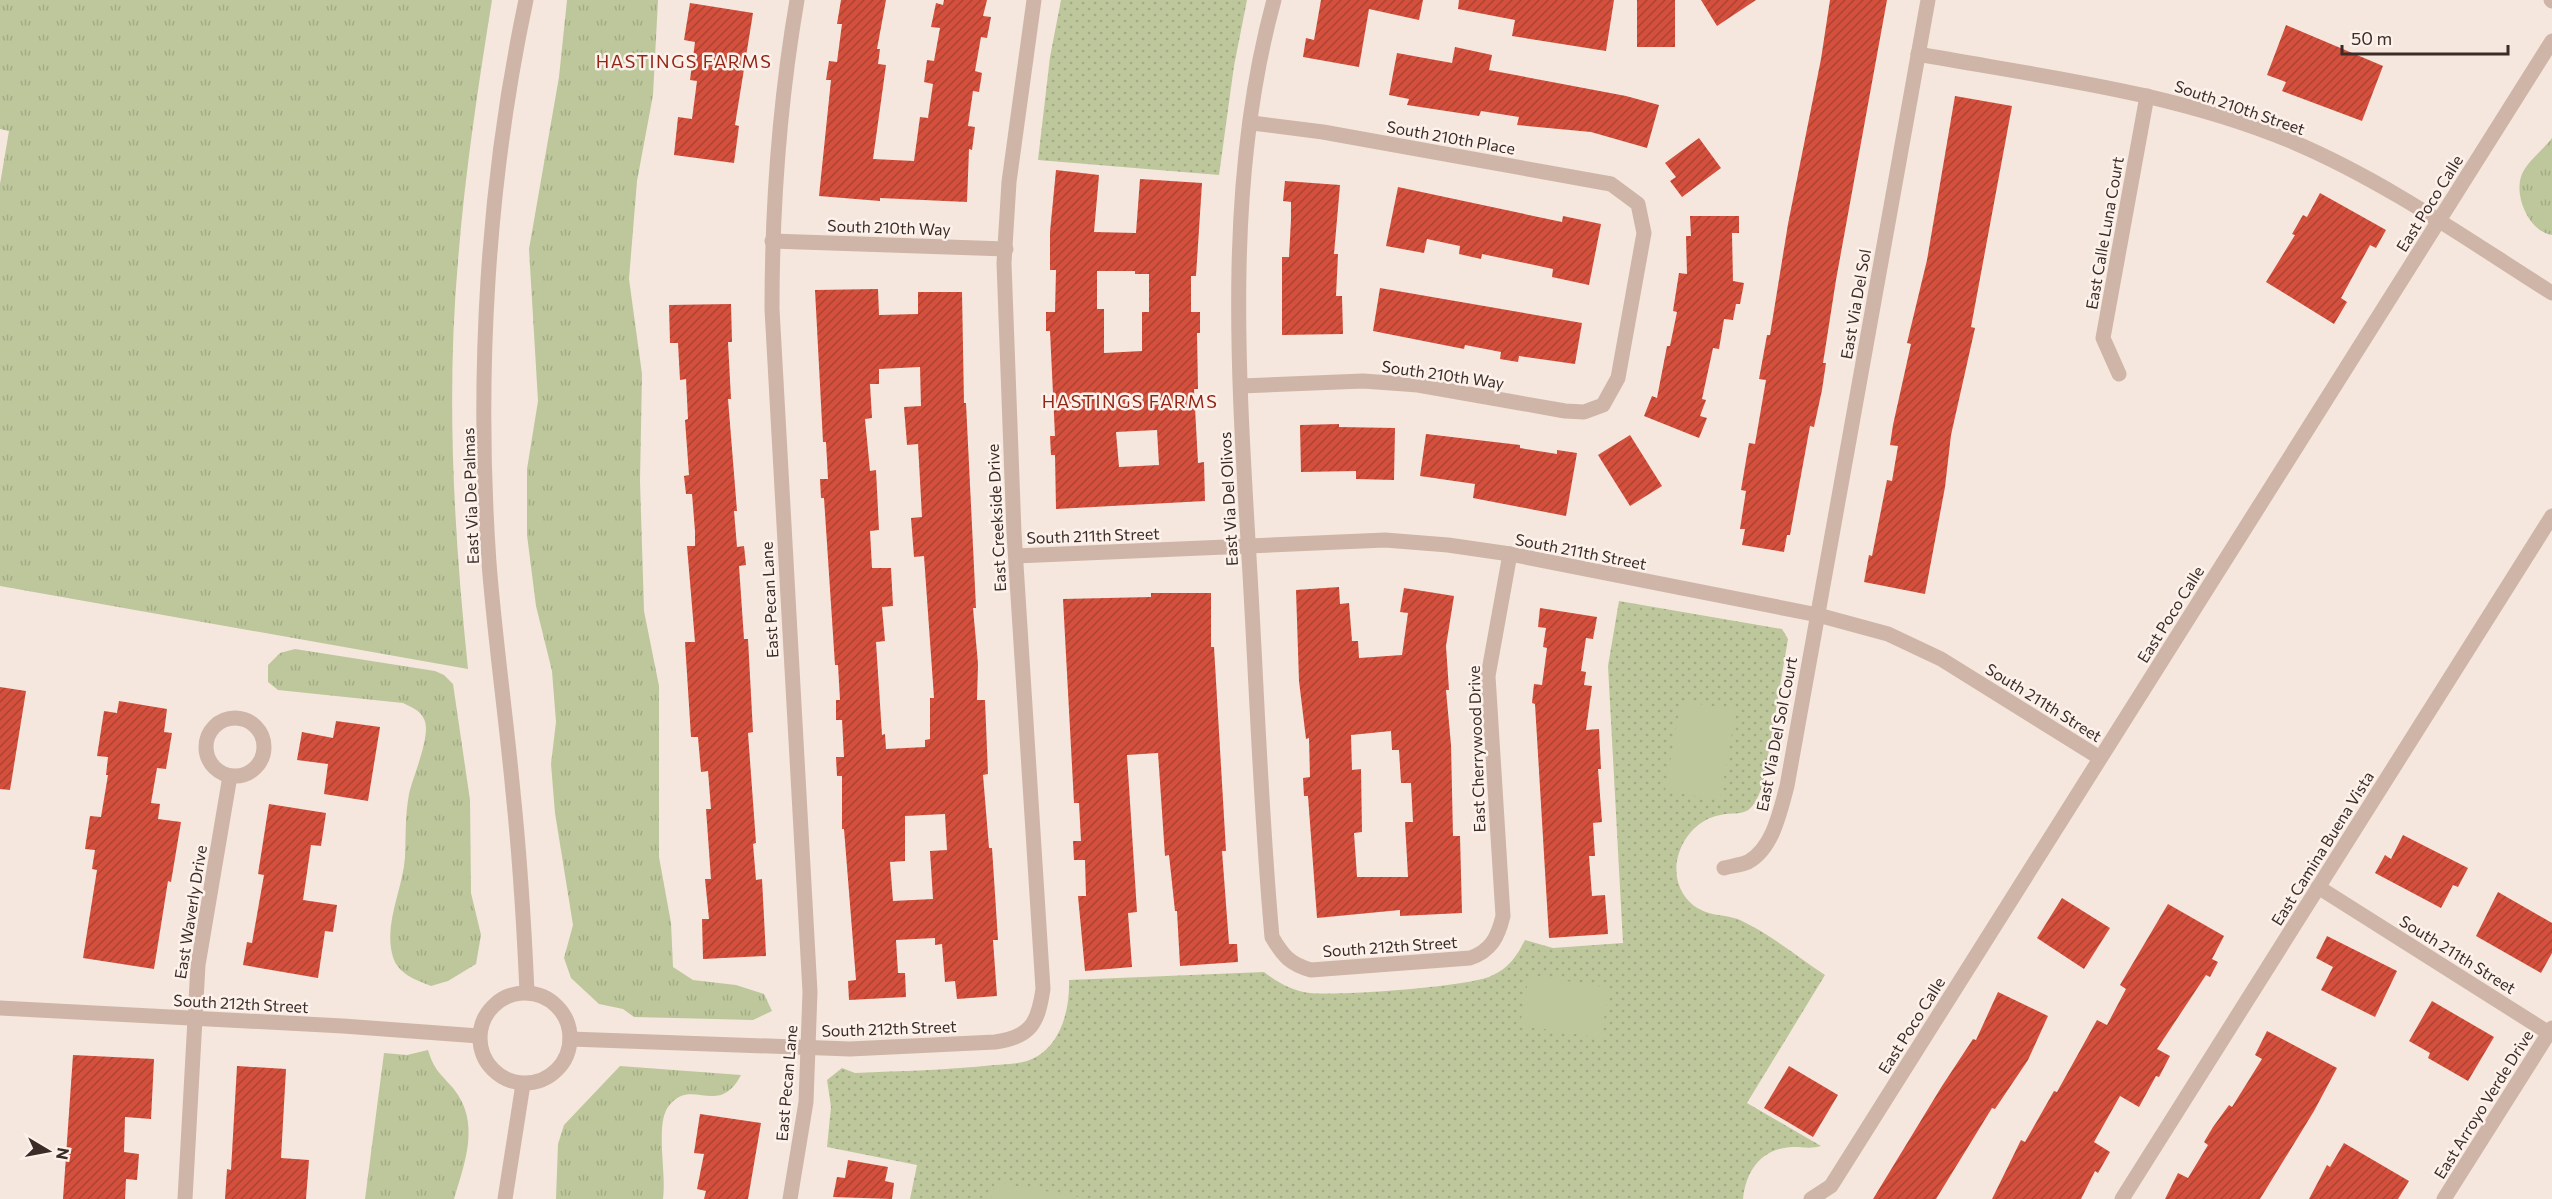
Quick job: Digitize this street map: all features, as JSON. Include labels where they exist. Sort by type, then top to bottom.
[{"type":"street","name":"East Via De Palmas","points":[[526,0],[504,130],[495,201],[488,291],[486,427],[489,564],[520,871],[527,992]]},
{"type":"street","name":"East Pecan Lane","points":[[790,1199],[806,1102],[810,1048],[810,992],[772,309],[772,241],[777,141],[797,0]]},
{"type":"street","name":"East Creekside Drive","points":[[1027,1032],[1039,1014],[1043,989],[1016,556],[1007,372],[1005,249],[1009,182],[1034,0]]},
{"type":"street","name":"East Via Del Olivos","points":[[1274,0],[1267,26],[1252,123],[1241,219],[1238,324],[1248,546],[1269,906],[1272,937],[1284,958]]},
{"type":"street","name":"East Via Del Sol","points":[[1817,615],[1928,0]]},
{"type":"street","name":"East Poco Calle","points":[[1811,1199],[1831,1186],[2552,41]]},
{"type":"street","name":"South 210th Street","points":[[1918,54],[2147,96],[2214,113],[2294,143],[2373,181],[2552,293]]},
{"type":"street","name":"East Calle Luna Court","points":[[2119,374],[2103,338],[2147,96]]},
{"type":"street","name":"South 210th Place","points":[[1252,123],[1323,132],[1611,184],[1638,204],[1644,233],[1618,378],[1603,405]]},
{"type":"street","name":"South 210th Way","points":[[772,241],[1005,249]]},
{"type":"street","name":"South 210th Way","points":[[1240,386],[1363,381],[1418,385],[1565,411],[1584,412],[1603,405]]},
{"type":"street","name":"East Camina Buena Vista","points":[[2122,1199],[2552,516]]},
{"type":"street","name":"South 211th Street","points":[[1016,556],[1385,540],[1448,544],[1510,555],[1817,615],[1888,634],[1941,659],[2100,758]]},
{"type":"street","name":"East Cherrywood Drive","points":[[1495,942],[1503,916],[1488,676],[1510,555]]},
{"type":"street","name":"East Via Del Sol Court","points":[[1724,868],[1748,862],[1765,845],[1778,820],[1787,786],[1817,615]]},
{"type":"street","name":"East Waverly Drive","points":[[185,1199],[193,1019],[198,965],[230,776]]},
{"type":"street","name":"South 211th Street","points":[[2318,887],[2551,1030]]},
{"type":"street","name":"South 212th Street","points":[[1284,958],[1311,970],[1470,958],[1481,955],[1495,942]]},
{"type":"street","points":[[527,992],[553,1002],[563,1013],[569,1026],[570,1039],[567,1054],[560,1067],[537,1082],[523,1084],[509,1081],[492,1069],[481,1050],[479,1036],[481,1024],[494,1004],[515,993],[527,992]]},
{"type":"street","name":"South 212th Street","points":[[0,1008],[479,1036]]},
{"type":"street","name":"East Arroyo Verde Drive","points":[[2444,1199],[2551,1030]]},
{"type":"street","name":"South 212th Street","points":[[570,1039],[850,1049],[995,1042],[1013,1040],[1027,1032]]},
{"type":"street","points":[[505,1199],[523,1084]]},
{"type":"green space","points":[[0,0],[492,0],[464,195],[454,312],[453,465],[468,669],[0,586],[0,184],[9,131],[0,129]]},
{"type":"green space","points":[[567,0],[658,0],[653,95],[637,181],[629,279],[642,374],[640,481],[644,611],[659,686],[659,857],[671,923],[673,967],[693,980],[736,985],[764,994],[772,1011],[753,1020],[634,1017],[623,1009],[599,1004],[571,978],[564,958],[573,925],[555,813],[551,764],[556,722],[552,671],[536,606],[527,535],[527,469],[538,401],[529,249],[559,77]]},
{"type":"green space","points":[[1061,0],[1247,0],[1234,66],[1219,175],[1038,160],[1050,57]]},
{"type":"green space","points":[[2552,138],[2552,235],[2536,227],[2530,220],[2521,202],[2520,183],[2525,169]]},
{"type":"green space","points":[[1619,601],[1782,629],[1788,639],[1764,780],[1759,795],[1747,810],[1717,816],[1696,827],[1681,848],[1676,872],[1684,895],[1693,905],[1711,914],[1740,920],[1773,939],[1825,975],[1747,1103],[1821,1146],[1782,1148],[1764,1156],[1752,1170],[1743,1199],[910,1199],[917,1165],[827,1147],[831,1107],[827,1080],[842,1068],[855,1073],[959,1068],[1027,1061],[1048,1048],[1061,1028],[1068,1004],[1069,980],[1264,972],[1285,986],[1304,992],[1325,994],[1374,992],[1457,984],[1491,976],[1511,961],[1525,940],[1553,948],[1623,943],[1608,666]]},
{"type":"green space","points":[[295,649],[435,671],[444,675],[453,684],[470,800],[471,893],[481,935],[476,964],[448,981],[431,986],[408,976],[395,963],[391,945],[392,920],[404,869],[408,802],[426,735],[424,719],[418,711],[403,703],[278,690],[268,682],[268,665],[280,653]]},
{"type":"green space","points":[[1681,701],[1736,710],[1720,800],[1665,791]]},
{"type":"green space","points":[[1529,975],[1609,988],[1601,1038],[1520,1025]]},
{"type":"green space","points":[[428,1050],[435,1067],[462,1101],[467,1114],[469,1128],[466,1157],[454,1199],[365,1199],[384,1053],[407,1055]]},
{"type":"green space","points":[[620,1066],[741,1075],[732,1088],[723,1094],[686,1095],[677,1098],[668,1107],[662,1126],[663,1199],[556,1199],[558,1144],[564,1125]]},
{"type":"green space","points":[[995,1182],[1084,1198],[1084,1199],[991,1199]]},
{"type":"building","points":[[841,0],[886,0],[877,49],[880,49],[878,64],[886,65],[873,159],[914,161],[920,117],[928,118],[933,84],[924,82],[927,60],[934,61],[940,28],[931,27],[936,3],[943,5],[944,0],[987,0],[983,16],[991,17],[987,38],[981,37],[975,71],[982,73],[979,92],[973,91],[968,126],[975,127],[972,150],[969,149],[967,202],[880,198],[880,201],[819,196],[831,80],[826,80],[829,61],[837,62],[842,24],[837,24]]},
{"type":"building","points":[[1321,0],[1423,0],[1419,20],[1369,9],[1359,67],[1303,57],[1306,38],[1314,40]]},
{"type":"building","points":[[1459,0],[1614,0],[1606,51],[1512,36],[1515,20],[1458,9]]},
{"type":"building","points":[[1637,0],[1675,0],[1675,47],[1637,47]]},
{"type":"building","points":[[1701,0],[1756,0],[1717,26]]},
{"type":"building","points":[[1830,0],[1887,0],[1836,280],[1823,363],[1826,363],[1822,390],[1814,427],[1810,426],[1790,535],[1787,535],[1784,552],[1742,545],[1745,529],[1740,529],[1746,491],[1741,490],[1749,443],[1755,444],[1766,380],[1759,379],[1767,335],[1770,335],[1788,224],[1821,59]]},
{"type":"building","points":[[690,3],[753,13],[735,125],[739,126],[734,163],[674,155],[678,117],[692,119],[697,81],[690,80],[695,42],[684,40]]},
{"type":"building","points":[[2286,25],[2383,66],[2362,121],[2282,91],[2286,82],[2267,75]]},
{"type":"building","points":[[1455,47],[1492,55],[1489,70],[1626,96],[1659,105],[1647,148],[1591,132],[1517,125],[1519,117],[1481,111],[1479,116],[1407,105],[1409,99],[1389,95],[1397,53],[1452,63]]},
{"type":"building","points":[[1955,96],[2012,106],[1971,327],[1975,328],[1951,435],[1945,487],[1925,594],[1864,582],[1869,555],[1872,556],[1887,480],[1892,481],[1898,446],[1890,445],[1893,425],[1911,344],[1907,343],[1927,260]]},
{"type":"building","points":[[1699,138],[1721,168],[1682,197],[1670,181],[1676,177],[1665,163]]},
{"type":"building","points":[[1056,170],[1099,175],[1094,232],[1136,233],[1140,179],[1202,183],[1196,276],[1191,276],[1191,312],[1200,312],[1200,333],[1197,333],[1198,389],[1194,389],[1198,463],[1204,462],[1205,501],[1056,509],[1055,455],[1051,455],[1050,436],[1055,436],[1050,331],[1046,331],[1046,312],[1055,312],[1056,270],[1050,270],[1050,232]],"holes":[[[1097,271],[1135,271],[1135,274],[1149,274],[1149,312],[1142,312],[1142,351],[1104,353],[1104,309],[1097,309]],[[1157,430],[1159,465],[1119,467],[1116,432]]]},
{"type":"building","points":[[1285,181],[1340,185],[1334,254],[1338,254],[1336,296],[1342,296],[1343,334],[1282,335],[1282,257],[1289,257],[1291,220],[1291,202],[1283,201]]},
{"type":"building","points":[[1398,187],[1562,222],[1563,216],[1601,224],[1589,285],[1552,277],[1553,269],[1482,254],[1481,259],[1459,254],[1460,246],[1427,239],[1424,253],[1386,246]]},
{"type":"building","points":[[2320,193],[2386,230],[2376,248],[2370,245],[2341,298],[2347,302],[2334,324],[2266,282],[2295,235],[2292,234],[2303,215],[2307,217]]},
{"type":"building","points":[[1690,216],[1739,216],[1739,233],[1732,233],[1733,281],[1744,283],[1740,304],[1736,304],[1733,320],[1724,319],[1719,349],[1713,348],[1702,399],[1706,400],[1700,416],[1707,418],[1699,438],[1644,416],[1652,396],[1657,398],[1667,346],[1670,346],[1677,312],[1673,311],[1679,273],[1687,274],[1686,236],[1691,236]]},
{"type":"building","points":[[1380,288],[1582,323],[1575,364],[1519,356],[1518,362],[1500,359],[1501,352],[1465,345],[1464,349],[1373,331]]},
{"type":"building","points":[[878,289],[879,315],[918,314],[918,292],[962,292],[964,403],[966,403],[976,608],[973,608],[978,664],[977,700],[985,700],[988,774],[983,775],[989,848],[992,848],[998,940],[993,940],[997,996],[957,999],[955,981],[945,982],[942,944],[935,945],[935,938],[896,940],[898,973],[905,973],[906,997],[849,1000],[848,981],[856,980],[844,829],[842,829],[842,776],[837,776],[836,757],[844,757],[842,720],[836,720],[836,700],[840,700],[838,665],[835,665],[824,498],[821,498],[820,479],[828,479],[826,442],[823,442],[815,290]],"holes":[[[920,367],[921,406],[904,407],[907,445],[918,444],[922,517],[911,518],[914,557],[924,556],[934,698],[930,698],[930,739],[925,740],[925,747],[886,749],[885,734],[882,735],[876,642],[885,641],[882,607],[893,606],[891,568],[872,568],[870,531],[879,530],[876,470],[870,471],[865,419],[872,418],[870,384],[879,384],[879,369]],[[945,814],[947,850],[930,851],[933,899],[893,901],[890,862],[905,861],[905,816]]]},
{"type":"building","points":[[731,304],[732,342],[728,342],[731,399],[728,399],[737,511],[734,511],[737,547],[744,546],[746,565],[739,566],[744,639],[748,639],[753,732],[748,733],[756,843],[753,844],[756,880],[762,879],[766,956],[703,959],[702,919],[709,919],[705,879],[711,879],[706,809],[711,809],[708,771],[701,772],[698,737],[691,737],[685,642],[695,642],[687,546],[695,546],[695,531],[692,494],[686,494],[684,476],[689,475],[685,420],[688,419],[686,379],[680,380],[678,343],[670,343],[669,305]]},
{"type":"building","points":[[1339,424],[1339,427],[1395,428],[1394,480],[1356,479],[1356,471],[1301,472],[1300,425]]},
{"type":"building","points":[[1426,434],[1520,445],[1520,448],[1557,454],[1557,450],[1577,453],[1566,516],[1473,498],[1475,484],[1420,476]]},
{"type":"building","points":[[1630,435],[1662,486],[1630,506],[1598,455]]},
{"type":"building","points":[[1339,587],[1340,604],[1349,603],[1352,641],[1358,641],[1359,658],[1402,655],[1408,613],[1400,612],[1404,588],[1454,596],[1446,646],[1449,690],[1446,690],[1451,745],[1453,836],[1460,836],[1462,913],[1400,916],[1400,910],[1317,918],[1308,796],[1304,796],[1303,778],[1310,777],[1309,738],[1306,739],[1299,681],[1296,590]],"holes":[[[1391,731],[1392,750],[1399,750],[1401,783],[1411,783],[1413,822],[1405,822],[1408,877],[1357,877],[1354,833],[1362,832],[1361,769],[1352,770],[1351,735]]]},
{"type":"building","points":[[1151,593],[1211,593],[1211,647],[1214,647],[1226,851],[1222,851],[1229,944],[1237,944],[1238,962],[1180,966],[1177,911],[1175,911],[1169,855],[1165,856],[1158,753],[1127,755],[1137,912],[1128,913],[1132,967],[1085,971],[1078,896],[1086,896],[1085,860],[1074,860],[1073,841],[1081,841],[1079,803],[1074,803],[1063,599],[1151,597]]},
{"type":"building","points":[[1540,608],[1597,617],[1593,639],[1586,638],[1581,671],[1586,672],[1584,685],[1592,686],[1586,730],[1599,729],[1601,769],[1598,769],[1602,822],[1593,823],[1595,856],[1589,856],[1592,896],[1605,895],[1608,934],[1549,938],[1535,704],[1532,703],[1534,684],[1542,685],[1547,648],[1543,647],[1546,628],[1538,627]]},
{"type":"building","points":[[0,687],[26,691],[10,790],[0,789]]},
{"type":"building","points":[[119,701],[167,709],[164,732],[172,733],[166,769],[157,768],[151,803],[160,804],[158,819],[181,822],[171,882],[168,881],[154,969],[83,958],[97,870],[92,869],[95,850],[85,849],[90,816],[101,817],[108,775],[106,775],[108,757],[97,756],[104,711],[117,713]]},
{"type":"building","points":[[336,721],[380,727],[368,801],[324,794],[328,764],[297,760],[302,732],[333,738]]},
{"type":"building","points":[[269,804],[326,813],[321,846],[311,845],[303,900],[337,905],[333,932],[325,931],[318,978],[243,965],[247,942],[252,943],[264,875],[258,874]]},
{"type":"building","points":[[2403,835],[2468,868],[2458,887],[2453,885],[2441,908],[2375,873],[2385,855],[2391,859]]},
{"type":"building","points":[[2498,892],[2552,923],[2552,953],[2541,973],[2476,936]]},
{"type":"building","points":[[2062,898],[2110,928],[2084,969],[2037,938]]},
{"type":"building","points":[[2168,904],[2224,936],[2212,959],[2218,962],[2210,977],[2206,975],[2157,1049],[2170,1056],[2159,1077],[2156,1076],[2139,1107],[2120,1096],[2094,1142],[2110,1152],[2098,1173],[2095,1171],[2081,1199],[1992,1199],[2021,1140],[2025,1142],[2054,1091],[2057,1092],[2097,1020],[2107,1025],[2126,989],[2120,985]]},
{"type":"building","points":[[2327,936],[2397,971],[2375,1017],[2321,990],[2333,967],[2316,958]]},
{"type":"building","points":[[1998,992],[2048,1016],[2028,1060],[1995,1109],[1992,1108],[1936,1199],[1873,1199],[1942,1086],[1973,1039],[1976,1040]]},
{"type":"building","points":[[2432,1001],[2494,1037],[2468,1081],[2428,1058],[2430,1053],[2409,1041]]},
{"type":"building","points":[[2267,1031],[2337,1068],[2314,1111],[2260,1199],[2165,1199],[2178,1173],[2188,1178],[2208,1145],[2204,1142],[2213,1127],[2229,1105],[2232,1107],[2262,1059],[2255,1055]]},
{"type":"building","points":[[73,1055],[154,1059],[151,1119],[125,1117],[124,1152],[139,1154],[137,1180],[126,1179],[125,1199],[63,1199]]},
{"type":"building","points":[[237,1066],[286,1069],[281,1158],[309,1160],[306,1199],[225,1199],[227,1169],[231,1170]]},
{"type":"building","points":[[1789,1066],[1838,1095],[1813,1137],[1764,1108]]},
{"type":"building","points":[[700,1114],[761,1123],[748,1199],[704,1199],[706,1191],[697,1189],[704,1154],[694,1153]]},
{"type":"building","points":[[2344,1143],[2409,1181],[2398,1199],[2309,1199],[2327,1165],[2330,1167]]},
{"type":"building","points":[[848,1160],[888,1167],[885,1181],[894,1183],[892,1199],[833,1197],[837,1177],[845,1178]]},
{"type":"district","name":"HASTINGS FARMS","points":[[684,61]]},
{"type":"district","name":"HASTINGS FARMS","points":[[1130,401]]}]
